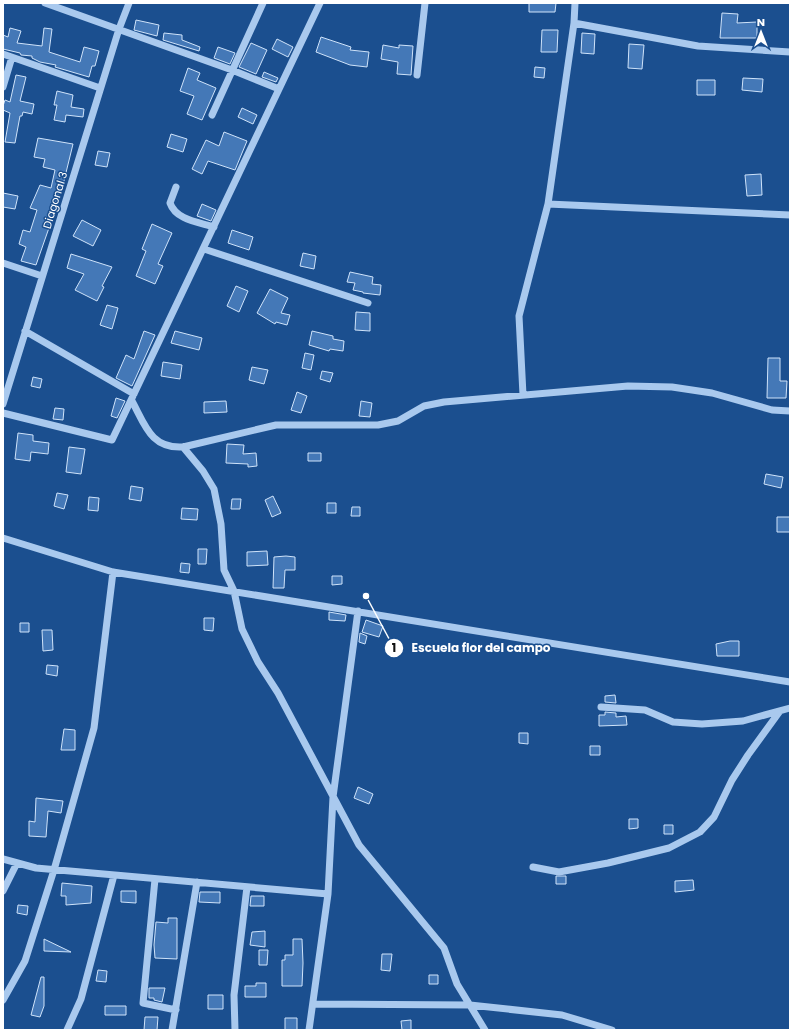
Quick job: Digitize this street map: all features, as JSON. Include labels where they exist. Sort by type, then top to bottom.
[{"type":"street","points":[[45,3],[119,28],[232,70],[279,90]]},
{"type":"street","name":"Diagonal 3","points":[[3,404],[100,88],[119,28],[129,3]]},
{"type":"street","points":[[212,115],[263,3]]},
{"type":"street","points":[[3,412],[112,440],[204,250],[320,3]]},
{"type":"street","points":[[417,75],[425,3]]},
{"type":"street","points":[[523,395],[519,316],[548,204],[574,23],[575,3]]},
{"type":"street","points":[[574,23],[698,46],[790,52]]},
{"type":"street","points":[[3,54],[100,88]]},
{"type":"street","points":[[3,87],[12,57]]},
{"type":"street","points":[[176,187],[170,203],[173,211],[179,216],[214,227]]},
{"type":"street","points":[[548,204],[790,215]]},
{"type":"street","points":[[204,250],[368,303]]},
{"type":"street","points":[[3,263],[42,276]]},
{"type":"street","points":[[25,331],[133,397],[149,433],[160,444],[169,447],[183,447],[276,425],[378,425],[398,421],[424,406],[444,402],[628,386],[672,387],[712,393],[739,402],[772,410],[790,411]]},
{"type":"street","points":[[183,447],[203,471],[214,489],[221,524],[224,570],[234,591],[242,629],[258,662],[278,693],[359,845],[444,948],[457,984],[485,1030]]},
{"type":"street","points":[[3,538],[114,572],[790,682]]},
{"type":"street","points":[[3,1000],[26,961],[54,870],[94,728],[114,572]]},
{"type":"street","points":[[310,1030],[328,894],[333,797],[358,611]]},
{"type":"street","points":[[601,707],[645,710],[673,722],[702,724],[743,721],[790,708]]},
{"type":"street","points":[[532,867],[559,872],[608,863],[669,848],[700,832],[714,817],[732,780],[748,754],[780,711]]},
{"type":"street","points":[[3,859],[54,870],[328,894]]},
{"type":"street","points":[[3,891],[17,863]]},
{"type":"street","points":[[68,1030],[81,999],[114,875]]},
{"type":"street","points":[[155,879],[143,1003],[176,1010]]},
{"type":"street","points":[[172,1030],[197,882]]},
{"type":"street","points":[[235,1030],[234,995],[247,887]]},
{"type":"street","points":[[313,1004],[470,1005],[562,1015],[612,1030]]},
{"type":"building","points":[[529,3],[556,3],[555,12],[529,12]]},
{"type":"building","points":[[722,13],[738,14],[737,23],[757,22],[757,38],[720,38]]},
{"type":"building","points":[[136,20],[159,25],[157,36],[134,30]]},
{"type":"building","points":[[10,28],[21,31],[17,43],[42,46],[44,28],[52,29],[49,52],[80,62],[84,47],[99,51],[95,66],[92,66],[89,77],[55,67],[56,65],[40,62],[32,58],[32,56],[21,55],[20,53],[3,49],[3,35],[8,37]]},
{"type":"building","points":[[542,30],[558,30],[557,52],[541,52]]},
{"type":"building","points":[[164,33],[182,35],[182,40],[200,47],[199,51],[163,40]]},
{"type":"building","points":[[582,33],[595,34],[594,54],[581,53]]},
{"type":"building","points":[[321,37],[351,47],[350,50],[369,52],[367,67],[350,65],[316,52]]},
{"type":"building","points":[[277,39],[293,47],[288,57],[272,49]]},
{"type":"building","points":[[251,43],[267,50],[256,74],[239,67]]},
{"type":"building","points":[[629,44],[644,45],[642,69],[628,68]]},
{"type":"building","points":[[383,45],[399,48],[399,45],[413,46],[411,75],[397,74],[398,62],[381,59]]},
{"type":"building","points":[[218,47],[235,53],[230,64],[214,58]]},
{"type":"building","points":[[535,67],[545,68],[544,78],[534,77]]},
{"type":"building","points":[[188,68],[200,73],[197,80],[216,88],[202,120],[187,114],[194,96],[180,91]]},
{"type":"building","points":[[264,72],[278,78],[276,82],[262,77]]},
{"type":"building","points":[[16,75],[26,77],[20,101],[34,104],[32,114],[23,112],[22,116],[20,116],[15,143],[5,142],[10,113],[3,110],[3,106],[5,100],[10,102]]},
{"type":"building","points":[[743,78],[763,79],[762,92],[742,90]]},
{"type":"building","points":[[697,80],[715,80],[715,95],[697,95]]},
{"type":"building","points":[[57,91],[73,95],[71,107],[84,109],[83,117],[66,115],[65,122],[54,120],[57,105],[54,105]]},
{"type":"building","points":[[242,108],[257,115],[253,124],[238,117]]},
{"type":"building","points":[[224,132],[247,141],[235,170],[208,161],[202,174],[192,169],[206,140],[219,146]]},
{"type":"building","points":[[171,134],[187,139],[183,152],[167,147]]},
{"type":"building","points":[[38,138],[73,144],[62,189],[60,188],[55,205],[57,205],[36,265],[21,261],[26,247],[19,244],[23,230],[30,232],[37,210],[30,208],[40,185],[51,188],[55,170],[43,167],[45,159],[34,157]]},
{"type":"building","points":[[98,151],[110,153],[107,167],[95,165]]},
{"type":"building","points":[[761,174],[762,195],[747,196],[745,175]]},
{"type":"building","points":[[3,193],[18,196],[15,209],[3,207]]},
{"type":"building","points":[[202,204],[216,210],[211,221],[197,216]]},
{"type":"building","points":[[82,220],[101,230],[93,246],[73,236]]},
{"type":"building","points":[[152,224],[172,233],[158,264],[163,266],[155,284],[136,276],[146,251],[142,249]]},
{"type":"building","points":[[232,230],[253,237],[249,250],[228,243]]},
{"type":"building","points":[[303,253],[316,256],[314,269],[300,266]]},
{"type":"building","points":[[71,254],[112,267],[102,286],[104,287],[97,301],[75,290],[84,274],[67,268]]},
{"type":"building","points":[[350,272],[373,277],[372,284],[381,285],[380,295],[353,290],[355,283],[347,282]]},
{"type":"building","points":[[236,286],[248,291],[239,312],[227,306]]},
{"type":"building","points":[[270,289],[288,298],[281,313],[290,315],[287,325],[276,322],[275,324],[257,313]]},
{"type":"building","points":[[107,305],[118,308],[112,329],[100,325]]},
{"type":"building","points":[[356,312],[370,313],[370,331],[355,330]]},
{"type":"building","points":[[144,331],[155,335],[132,386],[116,378],[126,355],[134,359]]},
{"type":"building","points":[[175,331],[202,338],[199,350],[171,343]]},
{"type":"building","points":[[312,331],[333,336],[333,339],[344,341],[343,351],[330,349],[329,351],[309,345]]},
{"type":"building","points":[[305,353],[314,355],[311,370],[302,368]]},
{"type":"building","points":[[768,358],[780,358],[780,381],[787,381],[786,398],[767,398]]},
{"type":"building","points":[[163,362],[182,365],[180,379],[161,376]]},
{"type":"building","points":[[252,367],[268,370],[264,384],[249,380]]},
{"type":"building","points":[[322,371],[333,373],[330,382],[320,379]]},
{"type":"building","points":[[33,377],[42,379],[40,388],[31,386]]},
{"type":"building","points":[[297,392],[307,396],[301,413],[291,410]]},
{"type":"building","points":[[116,398],[125,401],[117,418],[111,416]]},
{"type":"building","points":[[226,401],[227,412],[204,413],[204,402]]},
{"type":"building","points":[[361,401],[372,403],[370,417],[359,416]]},
{"type":"building","points":[[55,408],[64,409],[63,420],[53,419]]},
{"type":"building","points":[[18,433],[33,435],[33,441],[49,443],[48,454],[31,452],[30,461],[15,459]]},
{"type":"building","points":[[227,444],[244,445],[243,454],[256,453],[257,466],[248,467],[248,464],[226,463]]},
{"type":"building","points":[[69,447],[85,449],[81,474],[66,472]]},
{"type":"building","points":[[308,453],[321,453],[321,461],[308,461]]},
{"type":"building","points":[[766,474],[783,477],[781,488],[764,484]]},
{"type":"building","points":[[131,486],[143,488],[141,501],[129,499]]},
{"type":"building","points":[[57,493],[68,495],[64,509],[54,506]]},
{"type":"building","points":[[273,496],[281,513],[272,517],[265,500]]},
{"type":"building","points":[[89,497],[99,498],[98,511],[88,510]]},
{"type":"building","points":[[232,499],[241,499],[240,509],[231,509]]},
{"type":"building","points":[[327,503],[336,503],[336,513],[327,513]]},
{"type":"building","points":[[352,507],[360,507],[360,516],[351,516]]},
{"type":"building","points":[[182,508],[198,509],[197,520],[181,519]]},
{"type":"building","points":[[777,517],[790,517],[790,532],[777,532]]},
{"type":"building","points":[[198,549],[207,549],[206,564],[198,564]]},
{"type":"building","points":[[267,551],[268,565],[247,566],[247,552]]},
{"type":"building","points":[[274,557],[295,557],[295,570],[285,570],[284,588],[273,588]]},
{"type":"building","points":[[181,563],[190,564],[189,573],[180,572]]},
{"type":"building","points":[[332,576],[342,576],[342,584],[332,585]]},
{"type":"building","points":[[329,612],[346,615],[345,621],[329,620]]},
{"type":"building","points":[[204,618],[214,618],[213,631],[204,630]]},
{"type":"building","points":[[366,620],[383,626],[379,637],[362,632]]},
{"type":"building","points":[[20,623],[29,623],[29,632],[20,632]]},
{"type":"building","points":[[42,630],[52,630],[53,650],[43,651]]},
{"type":"building","points":[[360,633],[367,636],[365,644],[359,642]]},
{"type":"building","points":[[739,641],[739,656],[717,656],[716,644]]},
{"type":"building","points":[[47,665],[58,666],[57,676],[46,674]]},
{"type":"building","points":[[615,695],[616,703],[605,702],[605,696]]},
{"type":"building","points":[[605,712],[616,713],[616,717],[626,716],[627,725],[599,726],[599,715],[605,715]]},
{"type":"building","points":[[64,729],[75,730],[75,750],[61,750]]},
{"type":"building","points":[[519,733],[528,733],[528,744],[519,743]]},
{"type":"building","points":[[590,746],[600,746],[600,755],[590,755]]},
{"type":"building","points":[[358,787],[373,794],[369,804],[354,798]]},
{"type":"building","points":[[36,798],[63,801],[61,813],[48,811],[46,837],[29,836],[29,821],[35,822]]},
{"type":"building","points":[[629,819],[638,819],[638,828],[629,829]]},
{"type":"building","points":[[664,825],[673,825],[673,834],[664,834]]},
{"type":"building","points":[[556,876],[566,876],[566,884],[556,884]]},
{"type":"building","points":[[693,880],[694,890],[675,892],[675,881]]},
{"type":"building","points":[[62,883],[92,886],[91,903],[66,905],[66,896],[61,896]]},
{"type":"building","points":[[121,891],[136,891],[136,903],[121,902]]},
{"type":"building","points":[[200,892],[220,892],[220,903],[199,902]]},
{"type":"building","points":[[251,896],[264,896],[264,906],[250,906]]},
{"type":"building","points":[[18,905],[28,906],[27,915],[17,913]]},
{"type":"building","points":[[168,918],[177,918],[177,959],[155,958],[154,945],[156,922],[168,923]]},
{"type":"building","points":[[265,931],[265,947],[250,945],[252,932]]},
{"type":"building","points":[[44,939],[71,952],[44,951]]},
{"type":"building","points":[[293,939],[302,939],[302,986],[282,986],[282,960],[285,960],[285,955],[293,955]]},
{"type":"building","points":[[259,950],[268,950],[267,965],[259,965]]},
{"type":"building","points":[[382,954],[392,954],[390,971],[381,970]]},
{"type":"building","points":[[98,970],[107,971],[106,982],[96,981]]},
{"type":"building","points":[[429,975],[438,975],[438,984],[429,984]]},
{"type":"building","points":[[41,977],[44,977],[44,1006],[40,1017],[31,1015]]},
{"type":"building","points":[[256,983],[266,983],[266,997],[245,997],[245,986],[256,986]]},
{"type":"building","points":[[149,988],[165,988],[162,1002],[154,1000],[154,998],[149,998]]},
{"type":"building","points":[[208,995],[223,995],[223,1009],[208,1009]]},
{"type":"building","points":[[105,1006],[126,1006],[126,1015],[105,1015]]},
{"type":"building","points":[[145,1017],[158,1017],[157,1030],[144,1030]]},
{"type":"building","points":[[285,1018],[297,1018],[297,1030],[285,1030]]},
{"type":"building","points":[[411,1020],[411,1030],[402,1030],[401,1021]]},
{"type":"place","name":"Escuela flor del campo","points":[[366,596]]}]
